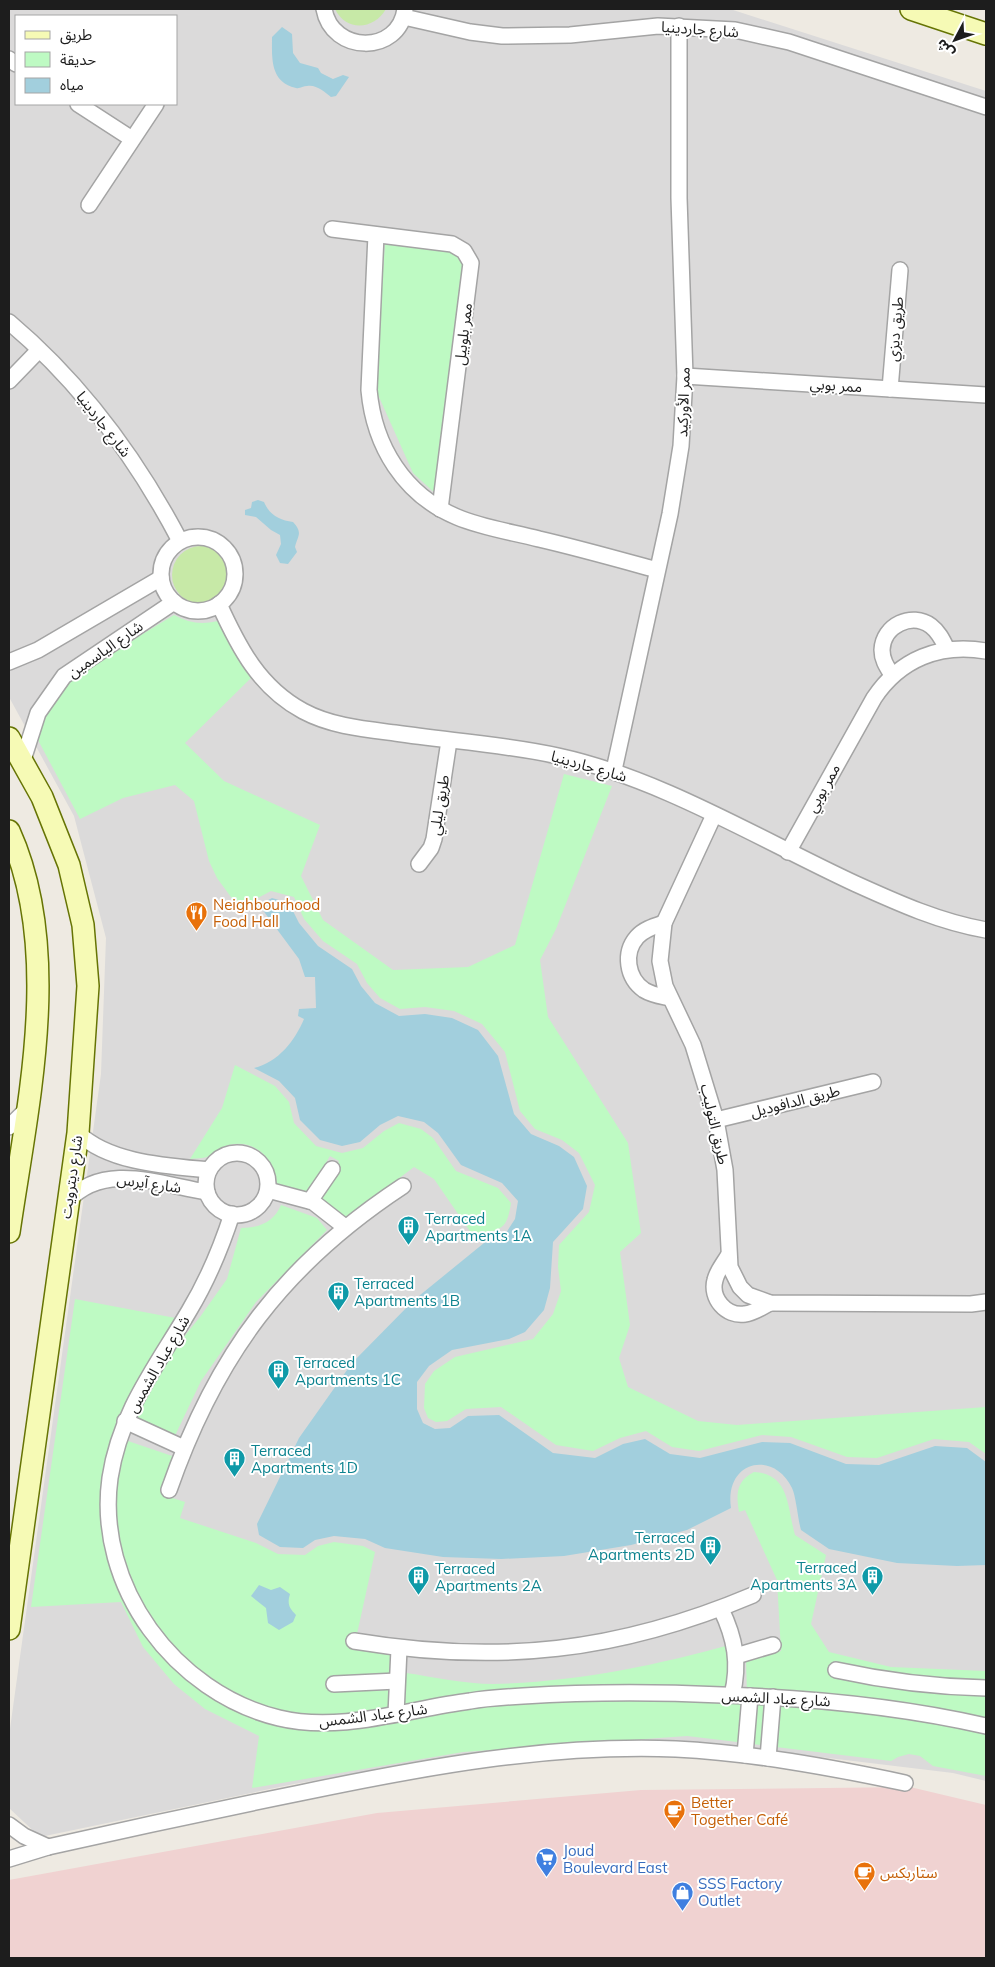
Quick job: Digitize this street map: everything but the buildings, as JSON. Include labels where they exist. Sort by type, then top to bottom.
[{"type":"street","name":"شارع جاردينيا","points":[[324,9],[325,17],[333,30],[344,39],[358,44],[372,44],[386,39],[397,30],[405,13],[470,32],[502,36],[570,35],[636,27],[679,26],[735,30],[789,42],[986,107]]},
{"type":"street","points":[[911,9],[986,34]]},
{"type":"street","name":"ممر الأوركيد","points":[[614,770],[676,480],[685,376],[679,198],[679,26]]},
{"type":"street","points":[[80,105],[132,139]]},
{"type":"street","points":[[89,205],[155,105]]},
{"type":"street","name":"ممر بلوبيل","points":[[332,229],[452,244],[464,251],[470,263],[440,509]]},
{"type":"street","points":[[376,235],[369,390],[374,424],[387,456],[398,471],[424,498],[440,509],[477,523],[657,570]]},
{"type":"street","name":"طريق ديزي","points":[[890,389],[900,270]]},
{"type":"street","name":"شارع جاردينيا","points":[[9,322],[40,350],[87,401],[125,450],[180,541]]},
{"type":"street","points":[[9,381],[40,350]]},
{"type":"street","name":"ممر بوبي","points":[[685,376],[986,396]]},
{"type":"street","points":[[192,537],[204,537],[216,542],[226,550],[233,566],[233,585],[228,596],[208,610],[196,611],[185,608],[168,596],[161,578],[165,556],[180,541],[192,537]]},
{"type":"street","name":"شارع الياسمين","points":[[9,662],[38,650],[161,578]]},
{"type":"street","name":"شارع الياسمين","points":[[23,760],[38,714],[64,676],[174,602]]},
{"type":"street","name":"شارع جاردينيا","points":[[219,604],[252,667],[275,692],[303,711],[327,721],[351,727],[522,749],[614,770],[906,906],[957,924],[986,930]]},
{"type":"street","points":[[892,675],[883,659],[883,644],[891,629],[898,623],[915,620],[924,622],[938,633],[947,649]]},
{"type":"street","name":"ممر بوبي","points":[[788,852],[874,698],[892,675],[918,658],[947,649],[986,650]]},
{"type":"street","name":"شارع ديترويت","points":[[9,738],[23,760],[56,828],[69,866],[83,925],[88,978],[88,1013],[78,1133],[9,1629]]},
{"type":"street","name":"طريق ليلي","points":[[419,864],[431,848],[434,839],[449,741]]},
{"type":"street","name":"طريق التوليب","points":[[714,815],[664,922],[660,961],[670,998],[693,1045],[716,1120],[726,1178],[728,1256],[732,1273],[740,1288],[754,1298],[770,1303],[971,1304],[986,1302]]},
{"type":"street","points":[[9,831],[26,883],[34,930],[37,994],[36,1041],[28,1108],[11,1195],[9,1232]]},
{"type":"street","points":[[664,922],[646,930],[637,937],[631,947],[628,958],[629,970],[634,981],[643,989],[670,998]]},
{"type":"street","name":"طريق الدافوديل","points":[[716,1120],[873,1082]]},
{"type":"street","points":[[9,1127],[28,1108]]},
{"type":"street","name":"شارع آيرس","points":[[78,1133],[102,1150],[120,1157],[209,1170]]},
{"type":"street","points":[[242,1153],[252,1156],[266,1170],[268,1190],[258,1207],[251,1212],[232,1214],[214,1204],[207,1192],[209,1170],[223,1156],[242,1153]]},
{"type":"street","points":[[305,1200],[332,1169]]},
{"type":"street","name":"شارع آيرس","points":[[68,1201],[82,1187],[111,1178],[207,1192]]},
{"type":"street","points":[[169,1490],[184,1448],[216,1379],[258,1316],[302,1266],[340,1231],[403,1186]]},
{"type":"street","points":[[268,1190],[305,1200],[340,1231]]},
{"type":"street","name":"شارع عباد الشمس","points":[[232,1214],[221,1249],[206,1280],[190,1310],[140,1389],[125,1422],[110,1480],[109,1522],[112,1545],[118,1567],[133,1602],[151,1631],[174,1658],[219,1694],[256,1711],[275,1717],[323,1723],[396,1714],[471,1700],[628,1693],[732,1695],[880,1705],[986,1726]]},
{"type":"street","name":"طريق التوليب","points":[[728,1256],[715,1280],[714,1290],[721,1306],[737,1314],[746,1314],[770,1303]]},
{"type":"street","points":[[125,1422],[184,1448]]},
{"type":"street","points":[[354,1642],[399,1649],[492,1654],[558,1649],[632,1637],[721,1609],[753,1595]]},
{"type":"street","points":[[721,1609],[729,1625],[736,1656],[732,1695]]},
{"type":"street","points":[[736,1656],[772,1645]]},
{"type":"street","points":[[396,1714],[399,1649]]},
{"type":"street","points":[[836,1670],[902,1683],[935,1687],[986,1688]]},
{"type":"street","points":[[334,1684],[397,1681]]},
{"type":"street","points":[[745,1755],[750,1696]]},
{"type":"street","points":[[768,1758],[773,1697]]},
{"type":"street","points":[[9,1859],[48,1847],[365,1779],[468,1761],[528,1754],[624,1749],[676,1749],[745,1755],[829,1767],[905,1783]]},
{"type":"street","points":[[9,1825],[24,1836],[48,1847]]},
{"type":"shaded area","points":[[9,9],[730,9],[986,91],[986,1781],[953,1773],[687,1741],[463,1756],[294,1784],[40,1837],[9,1808],[9,1736],[101,1074],[106,938],[74,816],[9,697]]},
{"type":"shaded area","points":[[910,1787],[986,1805],[986,1958],[9,1958],[9,1880],[377,1813],[641,1790]]},
{"type":"green space","points":[[335,9],[386,9],[375,21],[360,26],[346,22]]},
{"type":"green space","points":[[385,243],[453,251],[464,266],[438,496],[413,473],[375,388]]},
{"type":"green space","points":[[201,546],[212,548],[225,559],[230,575],[228,586],[217,599],[201,604],[190,602],[177,591],[172,575],[174,564],[185,551]]},
{"type":"green space","points":[[174,615],[195,622],[218,621],[240,662],[253,676],[185,743],[224,781],[320,825],[301,876],[323,920],[393,970],[468,967],[515,945],[564,774],[612,786],[556,929],[540,960],[548,1017],[628,1143],[641,1233],[620,1252],[630,1325],[619,1358],[628,1387],[698,1421],[737,1425],[986,1407],[986,1454],[969,1442],[934,1439],[877,1458],[847,1457],[791,1437],[762,1435],[699,1451],[672,1447],[646,1431],[620,1438],[593,1451],[556,1445],[501,1407],[466,1409],[447,1421],[436,1422],[428,1418],[424,1408],[425,1384],[434,1371],[455,1357],[533,1339],[553,1314],[561,1291],[558,1267],[559,1245],[589,1212],[595,1185],[579,1153],[562,1140],[535,1129],[520,1111],[505,1052],[482,1024],[454,1011],[425,1007],[400,1009],[380,998],[367,983],[357,964],[323,941],[304,919],[294,897],[271,891],[239,908],[217,878],[209,861],[194,801],[175,785],[123,798],[80,819],[38,740],[48,709],[75,675]]},
{"type":"green space","points":[[235,1065],[275,1086],[289,1102],[294,1123],[316,1146],[342,1153],[363,1148],[384,1131],[399,1123],[421,1129],[433,1138],[456,1171],[498,1188],[511,1203],[506,1221],[500,1228],[476,1240],[434,1179],[414,1167],[345,1219],[321,1202],[339,1161],[330,1156],[306,1196],[277,1187],[276,1178],[269,1161],[263,1154],[248,1145],[229,1145],[207,1157],[190,1159],[222,1108]]},
{"type":"green space","points":[[281,1205],[317,1218],[327,1230],[256,1302],[201,1381],[171,1444],[133,1417],[152,1376],[200,1317],[227,1279],[241,1228],[254,1227],[265,1223],[274,1216]]},
{"type":"green space","points":[[75,1299],[186,1320],[108,1459],[117,1572],[193,1680],[286,1726],[473,1707],[633,1697],[750,1704],[746,1743],[687,1736],[463,1752],[252,1788],[259,1736],[205,1709],[174,1684],[143,1647],[121,1602],[31,1607]]},
{"type":"green space","points":[[125,1440],[181,1459],[163,1495],[185,1502],[180,1518],[256,1543],[278,1554],[305,1555],[318,1546],[334,1542],[363,1546],[375,1552],[355,1643],[399,1654],[391,1710],[330,1718],[288,1717],[241,1699],[199,1673],[155,1628],[125,1569],[114,1517],[117,1461]]},
{"type":"green space","points":[[754,1472],[766,1474],[781,1485],[788,1503],[795,1535],[826,1555],[811,1624],[829,1652],[891,1667],[986,1671],[986,1722],[747,1695],[746,1660],[781,1651],[777,1580],[745,1510],[739,1512],[739,1489],[744,1480]]},
{"type":"green space","points":[[733,1644],[738,1694],[633,1688],[401,1708],[406,1673],[482,1684],[524,1683],[614,1672]]},
{"type":"green space","points":[[757,1705],[773,1705],[769,1746],[753,1744]]},
{"type":"green space","points":[[780,1705],[874,1710],[986,1731],[986,1776],[933,1766],[920,1756],[909,1754],[891,1761],[776,1747]]},
{"type":"water","points":[[282,27],[292,34],[293,53],[300,63],[318,68],[321,73],[333,79],[343,75],[349,77],[336,96],[331,97],[314,86],[296,88],[281,81],[274,68],[272,37]]},
{"type":"water","points":[[258,500],[264,502],[269,511],[276,516],[293,522],[298,529],[299,534],[295,547],[297,552],[288,564],[280,563],[276,555],[281,544],[280,535],[256,517],[245,515],[245,510],[251,508],[252,502]]},
{"type":"water","points":[[272,898],[289,903],[299,923],[318,946],[352,969],[361,986],[375,1003],[399,1016],[425,1014],[452,1018],[478,1030],[498,1056],[514,1114],[531,1134],[559,1146],[574,1157],[587,1186],[583,1209],[553,1242],[550,1288],[544,1310],[525,1332],[509,1339],[452,1350],[429,1366],[417,1382],[417,1409],[423,1423],[435,1429],[450,1428],[468,1416],[499,1415],[553,1453],[595,1458],[623,1444],[645,1439],[670,1454],[700,1458],[762,1442],[790,1443],[846,1464],[879,1465],[935,1446],[967,1448],[986,1462],[986,1565],[957,1566],[897,1563],[829,1549],[801,1530],[792,1488],[784,1476],[773,1468],[763,1465],[752,1466],[742,1471],[735,1480],[731,1492],[731,1508],[687,1530],[631,1545],[564,1556],[501,1559],[443,1557],[385,1548],[365,1539],[334,1536],[315,1540],[303,1548],[280,1547],[259,1535],[257,1524],[299,1438],[352,1363],[414,1300],[484,1243],[504,1236],[515,1219],[518,1201],[502,1183],[461,1165],[438,1133],[424,1122],[398,1116],[380,1125],[360,1142],[342,1146],[320,1140],[300,1120],[295,1098],[279,1081],[254,1068],[271,1061],[291,1042],[304,1019],[298,1016],[299,1009],[316,1008],[315,977],[305,977],[299,959],[259,905]]},
{"type":"water","points":[[259,1585],[271,1590],[280,1587],[290,1594],[289,1606],[296,1615],[293,1622],[279,1630],[268,1623],[266,1608],[251,1596]]},
{"type":"place","name":"Neighbourhood Food Hall","points":[[197,932]]},
{"type":"place","name":"Terraced Apartments 1A","points":[[409,1246]]},
{"type":"place","name":"Terraced Apartments 1B","points":[[338,1311]]},
{"type":"place","name":"Terraced Apartments 1C","points":[[279,1390]]},
{"type":"place","name":"Terraced Apartments 1D","points":[[235,1478]]},
{"type":"place","name":"Terraced Apartments 2D","points":[[711,1565]]},
{"type":"place","name":"Terraced Apartments 3A","points":[[873,1595]]},
{"type":"place","name":"Terraced Apartments 2A","points":[[419,1596]]},
{"type":"place","name":"Better Together Café","points":[[675,1830]]},
{"type":"place","name":"Joud Boulevard East","points":[[547,1878]]},
{"type":"place","name":"ستاربكس","points":[[864,1891]]},
{"type":"place","name":"SSS Factory Outlet","points":[[682,1911]]}]
